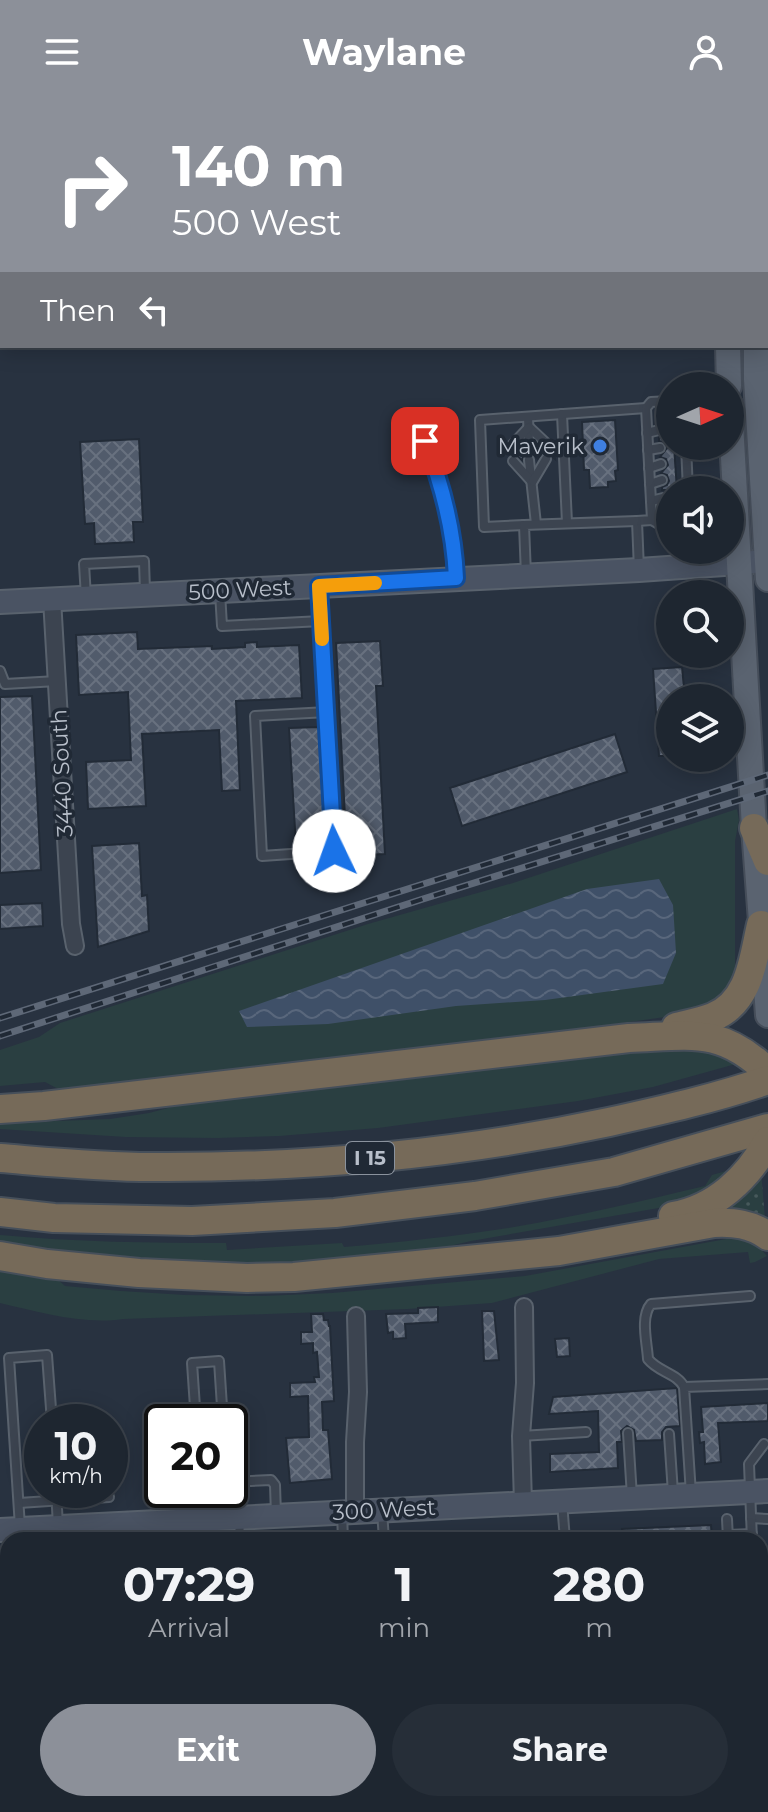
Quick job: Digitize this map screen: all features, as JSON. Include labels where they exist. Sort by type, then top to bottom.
[{"type":"highway","points":[[754,828],[768,861]]},
{"type":"highway","points":[[629,1038],[715,1016],[734,1003],[747,984],[761,925]]},
{"type":"highway","points":[[0,1109],[59,1105],[629,1038],[707,1037],[739,1048],[768,1072]]},
{"type":"highway","name":"I 15","points":[[0,1158],[149,1167],[326,1162],[425,1153],[512,1141],[657,1111],[768,1080]]},
{"type":"highway","name":"I 15","points":[[0,1212],[54,1218],[192,1221],[335,1213],[475,1196],[614,1172],[768,1128]]},
{"type":"highway","points":[[448,1261],[533,1241],[679,1215],[702,1207],[722,1196],[740,1180],[768,1141]]},
{"type":"highway","points":[[0,1256],[139,1273],[247,1278],[559,1251],[714,1223],[733,1222],[768,1236]]},
{"type":"main road","points":[[728,348],[729,372]]},
{"type":"main road","points":[[756,348],[768,567]]},
{"type":"main road","points":[[739,564],[768,1015]]},
{"type":"main road","name":"500 West","points":[[0,602],[739,564],[768,567]]},
{"type":"main road","name":"300 West","points":[[31,1531],[167,1524],[240,1529],[276,1516],[759,1491]]},
{"type":"street","name":"3440 South","points":[[52,599],[71,924],[75,946]]},
{"type":"street","points":[[523,1503],[524,1307]]},
{"type":"street","points":[[348,1512],[358,1392],[356,1316]]},
{"type":"lane","points":[[652,520],[646,408],[651,402],[656,402]]},
{"type":"lane","points":[[646,408],[480,420],[484,527],[652,520],[656,522]]},
{"type":"lane","points":[[562,414],[567,523]]},
{"type":"lane","points":[[424,417],[425,441],[440,479],[456,558],[456,578]]},
{"type":"lane","points":[[528,417],[529,444],[529,427]]},
{"type":"lane","points":[[647,433],[656,431]]},
{"type":"lane","points":[[648,450],[656,449]]},
{"type":"lane","points":[[529,460],[536,524]]},
{"type":"lane","points":[[529,460],[533,482]]},
{"type":"lane","points":[[529,460],[533,482]]},
{"type":"lane","points":[[686,460],[687,476]]},
{"type":"lane","points":[[649,468],[661,464]]},
{"type":"lane","points":[[679,476],[687,473]]},
{"type":"lane","points":[[650,484],[656,482]]},
{"type":"lane","points":[[651,501],[656,500]]},
{"type":"lane","points":[[637,521],[639,570]]},
{"type":"lane","points":[[524,525],[526,575]]},
{"type":"lane","points":[[86,598],[84,564],[144,561],[145,595]]},
{"type":"lane","points":[[319,586],[327,712],[334,851],[262,856],[255,716],[327,712]]},
{"type":"lane","points":[[220,591],[222,626],[321,621]]},
{"type":"lane","points":[[0,671],[5,684],[57,681]]},
{"type":"lane","points":[[682,1495],[684,1387],[680,1380],[648,1359],[645,1316],[648,1307],[651,1304],[750,1296]]},
{"type":"lane","points":[[50,1508],[31,1531],[19,1503],[9,1358],[47,1355],[51,1404]]},
{"type":"lane","points":[[195,1404],[192,1363],[219,1361],[222,1404]]},
{"type":"lane","points":[[684,1387],[768,1384]]},
{"type":"lane","points":[[521,1436],[586,1432]]},
{"type":"lane","points":[[628,1433],[632,1498]]},
{"type":"lane","points":[[669,1434],[682,1495]]},
{"type":"lane","points":[[752,1532],[751,1518],[759,1491],[749,1464],[764,1444]]},
{"type":"lane","points":[[248,1481],[271,1480],[275,1485],[276,1516]]},
{"type":"lane","points":[[562,1501],[564,1532]]},
{"type":"lane","points":[[19,1503],[24,1503]]},
{"type":"lane","points":[[167,1524],[173,1508]]},
{"type":"lane","points":[[382,1510],[383,1532]]},
{"type":"lane","points":[[344,1532],[348,1512]]},
{"type":"lane","points":[[751,1518],[768,1519]]},
{"type":"lane","points":[[727,1519],[728,1532]]},
{"type":"green space","points":[[737,809],[735,966],[733,978],[721,1001],[679,1015],[567,1031],[64,1092],[45,1082],[0,1086],[0,1050],[39,1037],[60,1023],[368,924],[513,883]]},
{"type":"green space","points":[[690,1045],[743,1062],[653,1087],[578,1101],[378,1128],[217,1138],[126,1137],[0,1129],[0,1123],[110,1119],[183,1104]]},
{"type":"green space","points":[[737,1168],[687,1203],[429,1251],[339,1262],[258,1265],[105,1258],[0,1245],[0,1235],[113,1242],[226,1243],[227,1250],[342,1243],[344,1247],[407,1241],[514,1227],[610,1208],[705,1186],[712,1175]]},
{"type":"green space","points":[[761,1171],[765,1220],[721,1212]]},
{"type":"green space","points":[[723,1233],[747,1240],[767,1256],[750,1263],[748,1252],[659,1259],[492,1303],[408,1309],[92,1320],[61,1317],[0,1303],[0,1269],[56,1278],[65,1286],[121,1291],[264,1296],[332,1293],[525,1276],[726,1239]]},
{"type":"water","points":[[659,879],[673,905],[676,953],[663,984],[545,1000],[456,1006],[328,1024],[247,1027],[239,1011],[587,889]]},
{"type":"building","name":"Maverik","points":[[615,420],[616,481],[608,482],[608,487],[590,488],[589,470],[584,470],[582,422]]},
{"type":"building","points":[[139,439],[143,522],[133,522],[134,542],[95,544],[94,523],[85,524],[80,442]]},
{"type":"building","points":[[553,443],[555,459],[547,452],[538,459],[531,453],[524,455],[522,460],[511,455],[510,450],[522,445],[530,451],[536,444],[544,450]]},
{"type":"building","points":[[666,460],[675,460],[676,476],[661,473],[668,465]]},
{"type":"building","points":[[137,632],[138,649],[212,646],[212,649],[245,647],[245,643],[257,642],[257,647],[299,645],[302,698],[236,701],[240,790],[222,791],[219,730],[142,734],[146,806],[88,809],[86,762],[131,760],[128,692],[79,695],[76,635]]},
{"type":"building","points":[[380,641],[383,686],[376,686],[385,854],[347,856],[336,643]]},
{"type":"building","points":[[682,668],[684,684],[656,684],[656,712],[653,669]]},
{"type":"building","points":[[32,696],[41,870],[0,873],[0,697]]},
{"type":"building","points":[[319,727],[326,844],[296,846],[289,728]]},
{"type":"building","points":[[615,734],[627,772],[462,826],[450,788]]},
{"type":"building","points":[[139,843],[142,896],[147,895],[149,931],[98,947],[92,846]]},
{"type":"building","points":[[42,903],[43,926],[0,929],[0,905]]},
{"type":"building","points":[[438,1307],[438,1322],[405,1324],[406,1338],[393,1339],[393,1332],[388,1333],[386,1314],[418,1313],[418,1308]]},
{"type":"building","points":[[482,1311],[494,1311],[499,1360],[484,1361]]},
{"type":"building","points":[[311,1314],[323,1314],[330,1326],[334,1401],[322,1402],[323,1430],[328,1430],[332,1479],[290,1483],[286,1438],[309,1437],[308,1396],[290,1397],[290,1383],[315,1382],[314,1377],[319,1377],[313,1343],[301,1344],[301,1332],[312,1332]]},
{"type":"building","points":[[569,1338],[570,1356],[557,1357],[555,1339]]},
{"type":"building","points":[[677,1388],[680,1426],[666,1427],[662,1440],[636,1441],[634,1430],[627,1426],[621,1431],[622,1442],[617,1442],[618,1468],[550,1472],[550,1454],[599,1452],[598,1411],[549,1414],[553,1397]]},
{"type":"building","points":[[768,1403],[768,1421],[718,1423],[721,1462],[705,1464],[704,1442],[700,1443],[699,1432],[703,1432],[701,1407]]},
{"type":"building","points":[[711,1525],[711,1532],[622,1532],[622,1529]]},
{"type":"railway","points":[[0,1018],[768,775]]},
{"type":"railway","points":[[0,1036],[768,791]]},
{"type":"slow traffic","points":[[322,639],[319,586],[375,583]]},
{"type":"place","name":"Maverik","points":[[600,446]]},
{"type":"route","points":[[334,851],[319,586],[456,578],[456,558],[440,479],[425,441]]}]
